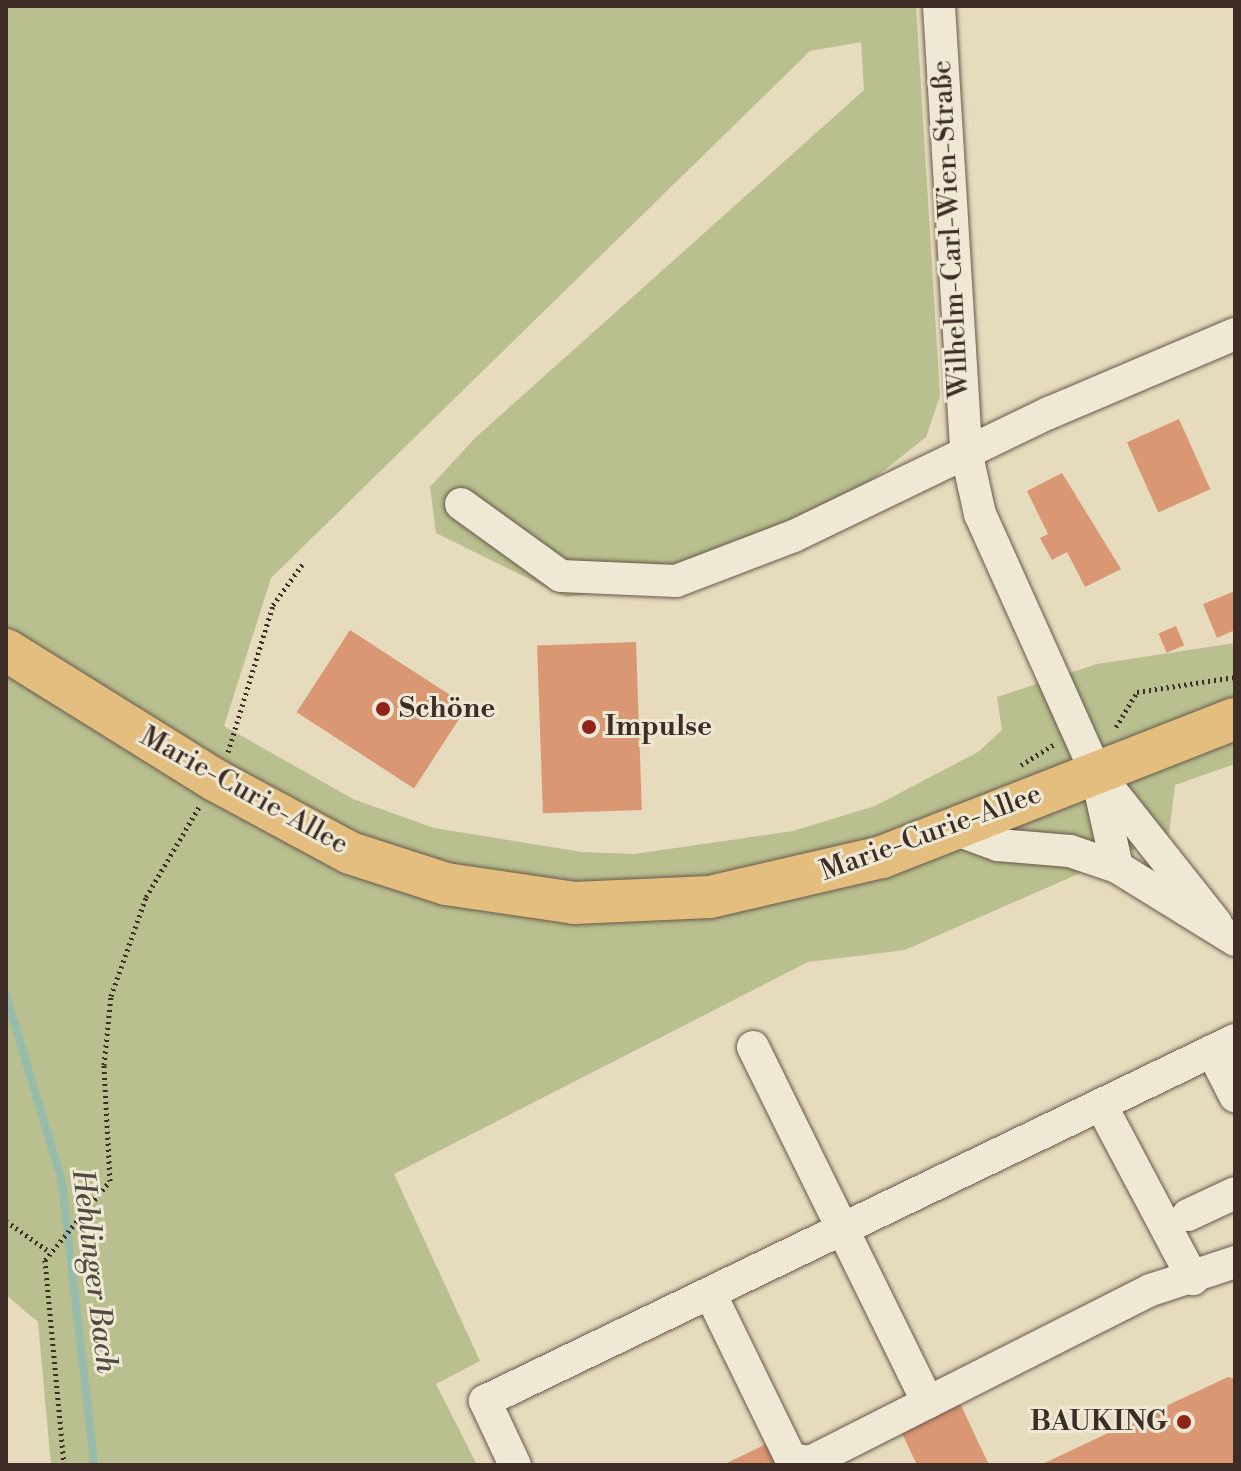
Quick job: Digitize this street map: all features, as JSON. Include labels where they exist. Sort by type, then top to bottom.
[{"type":"main road","name":"Marie-Curie-Allee","points":[[6,650],[223,765],[350,853],[446,884],[574,903],[710,897],[812,876],[957,830],[1089,753],[1235,719]]},
{"type":"street","name":"Wilhelm-Carl-Wien-Straße","points":[[939,6],[966,451],[997,556],[1089,753]]},
{"type":"street","points":[[461,504],[561,576],[676,581],[794,536],[966,451],[1235,334]]},
{"type":"street","points":[[1089,753],[1117,867]]},
{"type":"street","points":[[1089,753],[1232,938]]},
{"type":"street","points":[[957,830],[998,845],[1059,848],[1117,867],[1232,938]]},
{"type":"street","points":[[515,1465],[485,1401],[1224,1046],[1235,1096]]},
{"type":"street","points":[[753,1047],[928,1402]]},
{"type":"street","points":[[1101,1105],[1193,1279]]},
{"type":"street","points":[[1188,1215],[1235,1193]]},
{"type":"street","points":[[710,1293],[791,1459],[810,1462],[1151,1290],[1193,1279],[1235,1262]]},
{"type":"path","points":[[232,739],[273,605],[304,562]]},
{"type":"path","points":[[1013,771],[1089,753],[1113,730],[1137,692],[1235,677]]},
{"type":"path","points":[[64,1465],[47,1250],[54,1241],[84,1219],[110,1181],[104,1043],[124,950],[223,765]]},
{"type":"path","points":[[6,1221],[47,1250]]},
{"type":"green space","points":[[6,6],[916,6],[940,396],[926,437],[834,510],[676,581],[566,597],[436,533],[430,487],[475,438],[864,90],[861,42],[810,51],[271,578],[224,726],[353,799],[434,828],[582,852],[634,854],[793,831],[875,806],[978,752],[1002,730],[997,697],[1097,664],[1235,643],[1235,764],[1175,785],[1169,834],[905,950],[808,962],[394,1174],[480,1361],[436,1384],[477,1465],[51,1465],[38,1322],[6,1295]]},
{"type":"building","points":[[1179,419],[1210,489],[1158,513],[1127,442]]},
{"type":"building","points":[[1062,473],[1121,569],[1085,587],[1067,552],[1052,560],[1040,538],[1048,534],[1027,491]]},
{"type":"building","points":[[1235,591],[1235,630],[1217,638],[1203,604]]},
{"type":"building","points":[[1176,626],[1184,645],[1167,653],[1159,633]]},
{"type":"building","name":"Schöne","points":[[350,630],[467,706],[414,788],[297,712]]},
{"type":"building","name":"Impulse","points":[[636,642],[642,810],[543,813],[537,645]]},
{"type":"building","name":"BAUKING","points":[[1228,1377],[1235,1379],[1235,1465],[1040,1465]]},
{"type":"building","name":"BAUKING","points":[[958,1399],[989,1465],[917,1465],[899,1427]]},
{"type":"building","points":[[770,1442],[781,1465],[723,1465]]},
{"type":"waterway","name":"Hehlinger Bach","points":[[6,995],[62,1182],[94,1465]]},
{"type":"place","name":"Schöne","points":[[383,709]]},
{"type":"place","name":"Impulse","points":[[589,727]]},
{"type":"place","name":"BAUKING","points":[[1184,1422]]}]
